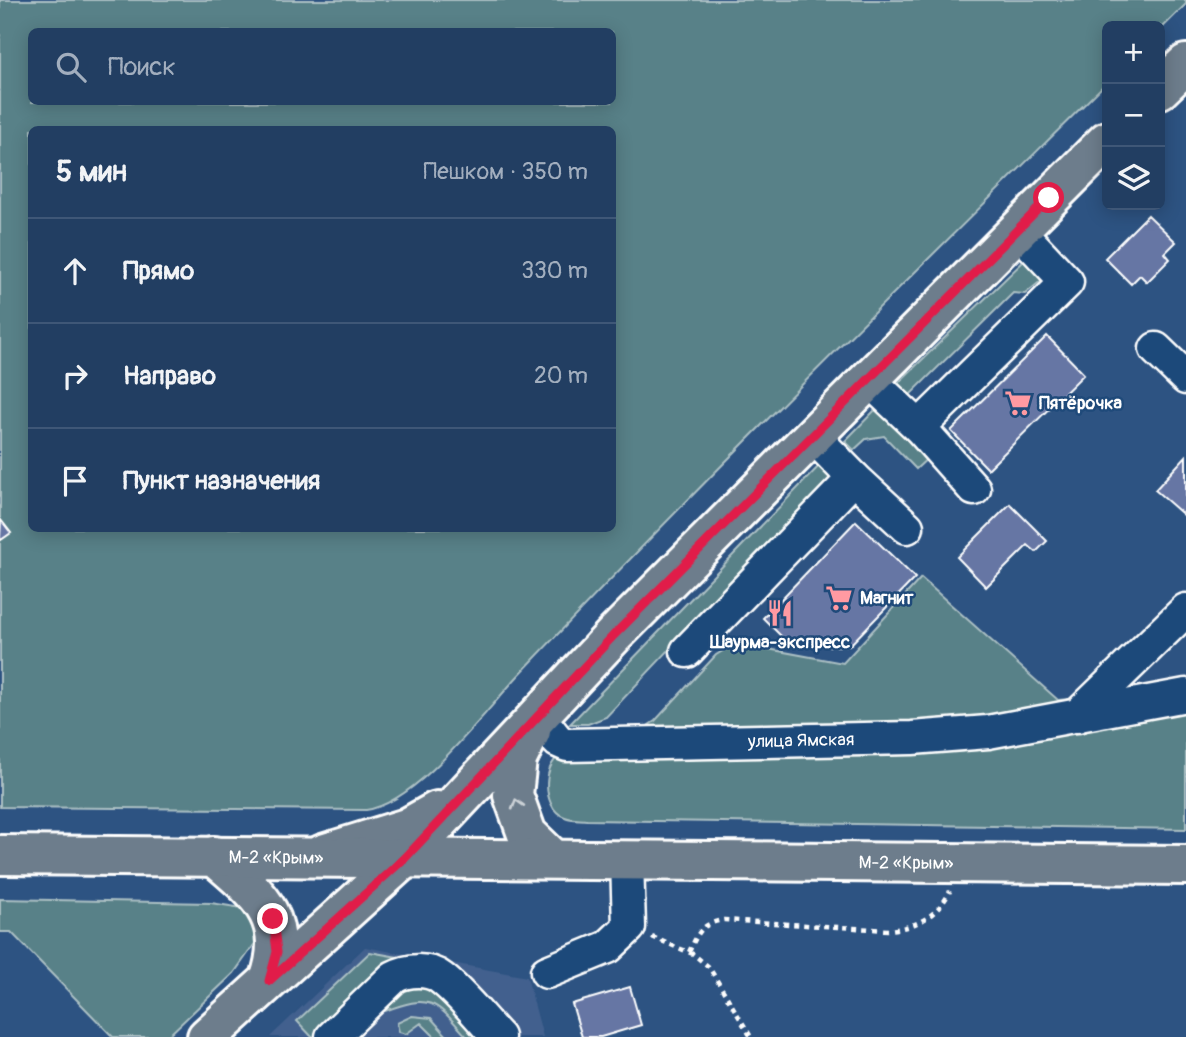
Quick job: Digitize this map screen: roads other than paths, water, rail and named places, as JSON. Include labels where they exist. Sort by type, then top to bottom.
[{"type":"main road","points":[[1165,84],[1186,64]]},
{"type":"main road","points":[[207,1037],[406,857],[614,635],[1102,146]]},
{"type":"main road","points":[[538,716],[517,759],[513,795],[527,834],[553,859]]},
{"type":"main road","points":[[316,856],[407,828],[465,793]]},
{"type":"main road","name":"М-2 «Крым»","points":[[0,855],[1186,865]]},
{"type":"main road","points":[[214,856],[250,887],[265,904],[273,919],[277,952],[269,981]]},
{"type":"street","points":[[919,427],[1074,290],[1018,230]]},
{"type":"street","points":[[1156,349],[1186,378]]},
{"type":"street","points":[[868,379],[919,427],[974,489]]},
{"type":"street","points":[[813,436],[907,527]]},
{"type":"street","points":[[688,651],[854,478]]},
{"type":"street","points":[[1077,716],[1186,610]]},
{"type":"street","name":"улица Ямская","points":[[538,716],[558,741],[567,745],[912,738],[988,732],[1186,695]]},
{"type":"street","points":[[547,972],[608,947],[629,927],[627,859]]},
{"type":"street","points":[[332,1037],[394,977],[418,972],[439,976],[498,1037]]},
{"type":"place","name":"Пятёрочка","points":[[1018,403]]},
{"type":"place","name":"Магнит","points":[[839,598]]},
{"type":"place","name":"Шаурма-экспресс","points":[[780,613]]}]
